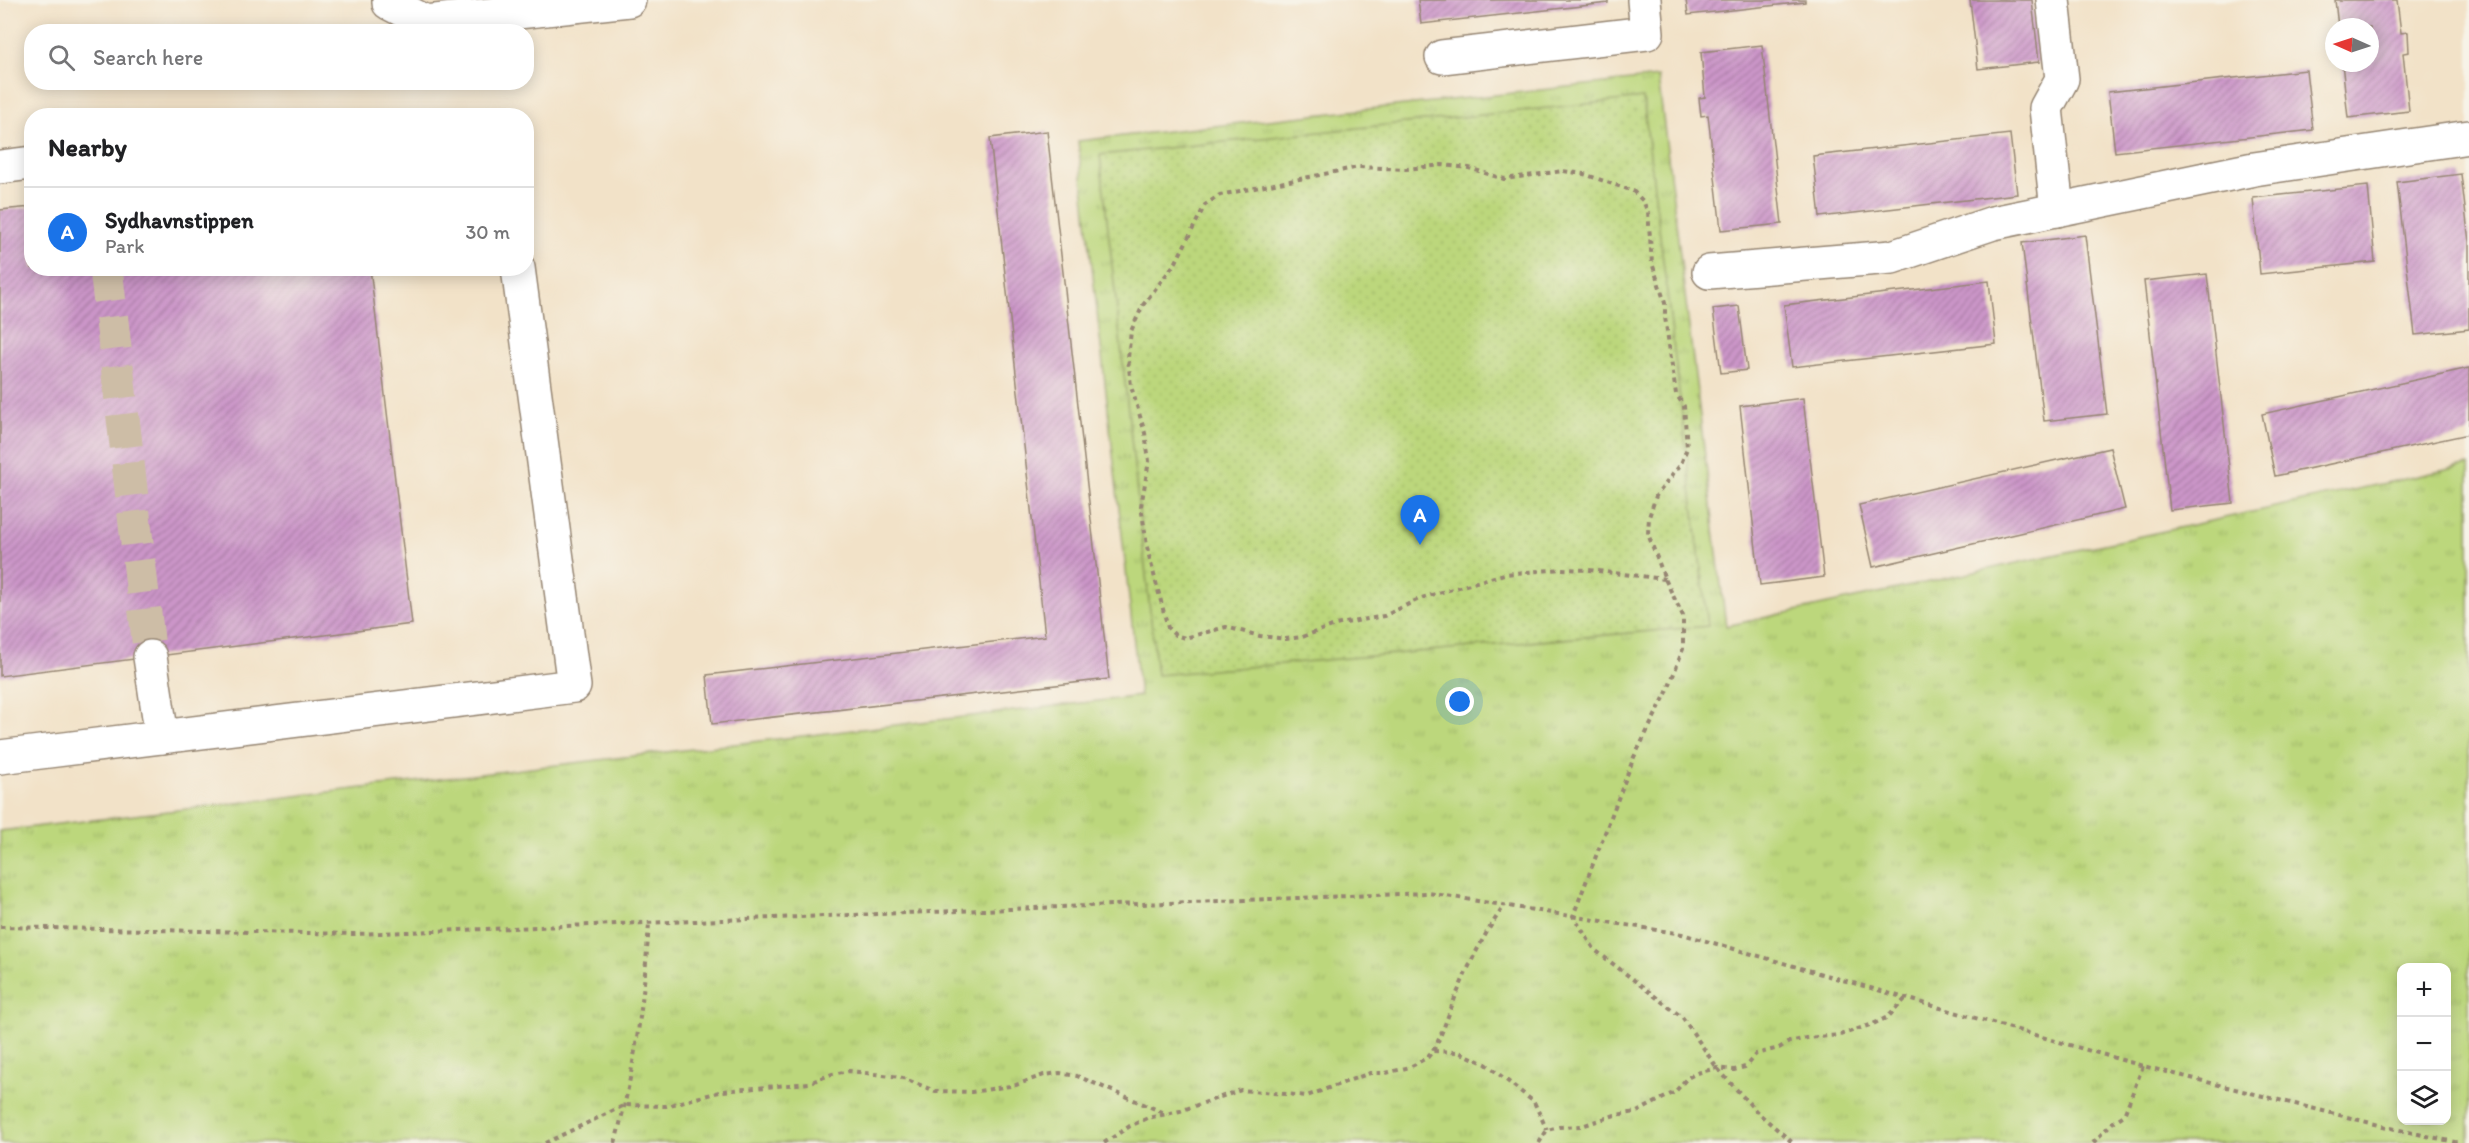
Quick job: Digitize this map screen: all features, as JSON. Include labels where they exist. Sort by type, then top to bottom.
[{"type":"lane","points":[[389,0],[389,3],[426,22],[629,0]]},
{"type":"lane","points":[[1442,57],[1647,33],[1644,0]]},
{"type":"lane","points":[[2053,0],[2062,79],[2046,108],[2057,210]]},
{"type":"lane","points":[[1709,272],[1892,257],[1993,223],[2254,169],[2469,137]]},
{"type":"lane","points":[[0,167],[24,165]]},
{"type":"lane","points":[[0,757],[574,686],[519,276]]},
{"type":"lane","points":[[150,657],[162,737]]},
{"type":"path","points":[[1573,916],[1634,757],[1667,692],[1683,649],[1683,616],[1665,579],[1648,534],[1649,517],[1656,496],[1681,464],[1687,448],[1684,406],[1676,394],[1665,303],[1652,263],[1648,212],[1643,201],[1634,191],[1584,174],[1563,171],[1504,179],[1468,168],[1442,165],[1406,169],[1359,167],[1220,195],[1205,205],[1176,262],[1143,305],[1131,331],[1128,358],[1131,386],[1145,433],[1149,461],[1141,506],[1148,552],[1168,628],[1174,635],[1185,638],[1226,627],[1260,636],[1286,639],[1302,637],[1335,625],[1384,616],[1421,598],[1486,579],[1528,571],[1589,570],[1665,579]]},
{"type":"path","points":[[0,927],[355,934],[1428,893],[1682,934],[2143,1066],[2459,1143]]},
{"type":"path","points":[[1104,1143],[1130,1126],[1149,1118],[1241,1090],[1307,1096],[1370,1073],[1386,1073],[1410,1067],[1428,1057],[1443,1032],[1457,993],[1484,934],[1505,905]]},
{"type":"path","points":[[1573,916],[1595,950],[1683,1018],[1717,1068],[1757,1112],[1793,1143]]},
{"type":"path","points":[[615,1143],[640,1031],[649,923]]},
{"type":"path","points":[[1539,1143],[1547,1130],[1582,1126],[1615,1115],[1637,1112],[1676,1092],[1687,1078],[1697,1072],[1717,1068],[1734,1070],[1745,1067],[1756,1054],[1779,1048],[1789,1042],[1840,1035],[1873,1024],[1888,1017],[1906,998]]},
{"type":"path","points":[[1433,1051],[1459,1052],[1486,1064],[1534,1102],[1547,1130]]},
{"type":"path","points":[[2093,1143],[2112,1123],[2124,1115],[2143,1066]]},
{"type":"path","points":[[545,1143],[625,1106],[666,1106],[723,1091],[788,1087],[849,1071],[900,1077],[935,1092],[972,1092],[1016,1085],[1044,1075],[1060,1073],[1077,1076],[1167,1114]]},
{"type":"green space","points":[[1658,77],[1726,626],[2469,465],[2469,1143],[0,1143],[0,831],[1140,696],[1078,141]]},
{"type":"green space","points":[[1643,98],[1708,626],[1157,675],[1100,155]]},
{"type":"building","points":[[1418,0],[1608,0],[1608,3],[1421,24]]},
{"type":"building","points":[[1686,0],[1805,0],[1805,2],[1688,15]]},
{"type":"building","points":[[1970,0],[2032,0],[2039,62],[1978,69]]},
{"type":"building","points":[[2335,0],[2397,0],[2401,33],[2408,32],[2409,52],[2403,53],[2409,111],[2348,118],[2343,72],[2379,72],[2379,18],[2337,18]]},
{"type":"building","points":[[1762,45],[1782,224],[1721,230],[1708,115],[1701,116],[1699,98],[1705,97],[1701,52]]},
{"type":"building","points":[[2306,70],[2313,130],[2115,152],[2108,92]]},
{"type":"building","points":[[1047,131],[1109,679],[712,724],[707,675],[1045,636],[990,138]]},
{"type":"building","points":[[2010,134],[2017,194],[1820,217],[1813,156]]},
{"type":"building","points":[[2461,174],[2469,242],[2469,329],[2415,335],[2397,182]]},
{"type":"building","points":[[2368,186],[2375,262],[2260,274],[2253,198]]},
{"type":"building","points":[[24,208],[24,276],[371,276],[412,624],[0,676],[0,210]]},
{"type":"building","points":[[2085,235],[2107,414],[2044,421],[2022,243]]},
{"type":"building","points":[[2207,274],[2233,503],[2170,510],[2144,281]]},
{"type":"building","points":[[1989,281],[1996,344],[1792,367],[1784,305]]},
{"type":"building","points":[[1739,306],[1747,370],[1721,373],[1713,309]]},
{"type":"building","points":[[2469,368],[2469,434],[2275,476],[2262,414]]},
{"type":"building","points":[[1803,398],[1824,577],[1760,585],[1740,406]]},
{"type":"building","points":[[2110,448],[2125,509],[1873,567],[1859,505]]},
{"type":"tunnel","points":[[107,276],[150,657]]},
{"type":"place","name":"Sydhavnstippen","points":[[1420,545]]}]
